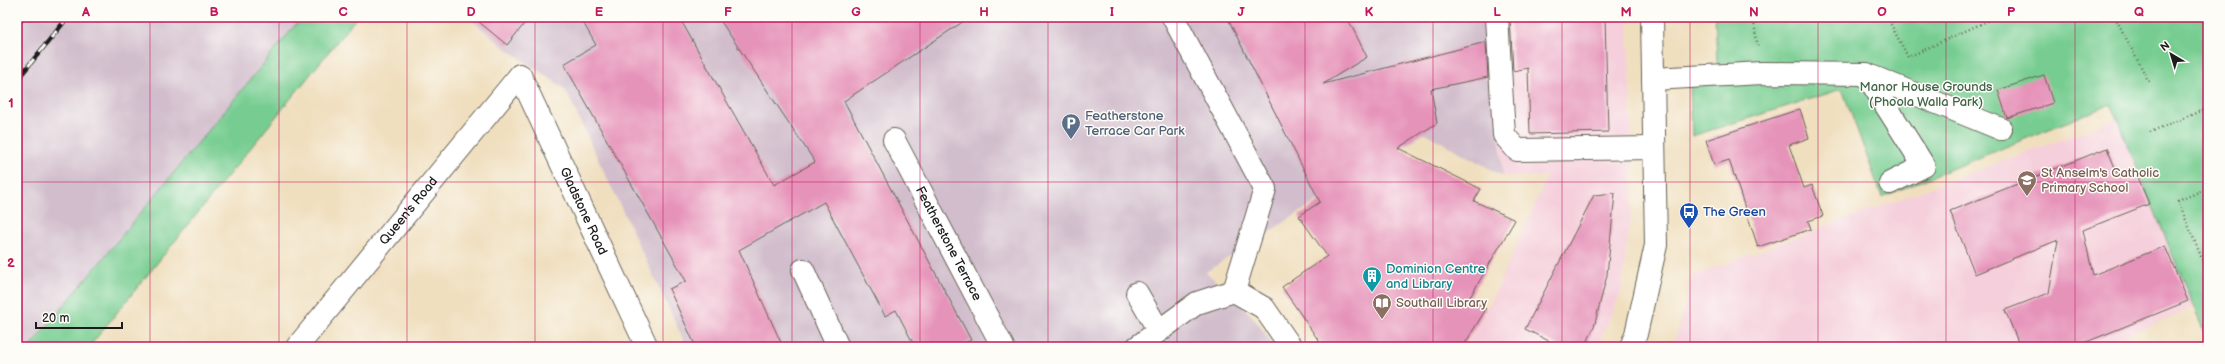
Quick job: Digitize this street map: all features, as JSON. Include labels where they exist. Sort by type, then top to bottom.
[{"type":"street","points":[[1173,17],[1266,189],[1234,291]]},
{"type":"street","points":[[1496,17],[1504,135],[1517,150],[1654,148]]},
{"type":"street","points":[[1631,347],[1636,334],[1656,245],[1652,20]]},
{"type":"street","points":[[1653,79],[1762,73],[1866,74],[2001,129]]},
{"type":"street","points":[[1866,74],[1924,166],[1890,183]]},
{"type":"street","name":"Queen's Road","points":[[297,347],[520,75]]},
{"type":"street","name":"Gladstone Road","points":[[520,75],[648,347]]},
{"type":"street","name":"Featherstone Terrace","points":[[894,140],[1003,347]]},
{"type":"street","points":[[803,270],[838,347]]},
{"type":"street","points":[[1137,347],[1197,303],[1234,291],[1264,308],[1291,347]]},
{"type":"street","points":[[1137,293],[1159,331]]},
{"type":"path","points":[[1652,20],[1725,17]]},
{"type":"path","points":[[1887,17],[1908,57],[1996,17]]},
{"type":"path","points":[[1889,21],[1897,17]]},
{"type":"path","points":[[2115,17],[2149,82]]},
{"type":"path","points":[[2150,132],[2208,108]]},
{"type":"path","points":[[2208,188],[2178,201],[2208,273]]},
{"type":"shaded area","points":[[17,17],[302,17],[30,347],[17,347]]},
{"type":"shaded area","points":[[468,17],[1489,17],[1503,176],[1425,133],[1206,272],[1253,317],[1275,347],[687,347],[565,89],[504,47]]},
{"type":"shaded area","points":[[1489,17],[1628,17],[1633,197],[1621,293],[1597,347],[1465,347],[1492,299],[1547,177],[1503,176]]},
{"type":"shaded area","name":"St Anselm's Catholic Primary School","points":[[2117,119],[2195,307],[2095,347],[1920,347],[1918,343],[1910,347],[1673,347],[1692,276]]},
{"type":"green space","points":[[302,17],[357,17],[89,347],[30,347]]},
{"type":"green space","name":"Manor House Grounds (Phoola Walla Park)","points":[[1715,17],[2208,17],[2208,342],[2111,104],[1882,197],[1842,89],[1692,136],[1690,85],[1718,83]]},
{"type":"building","points":[[473,17],[530,17],[507,45]]},
{"type":"building","points":[[580,17],[679,17],[774,185],[815,162],[718,17],[970,17],[844,101],[971,340],[957,347],[915,347],[896,310],[885,316],[824,202],[739,250],[783,347],[696,347],[669,289],[686,281],[564,64],[596,45]]},
{"type":"building","points":[[1227,17],[1347,17],[1367,57],[1323,84],[1486,42],[1488,77],[1431,89],[1437,123],[1398,148],[1481,189],[1474,201],[1515,220],[1469,299],[1486,309],[1463,347],[1323,347],[1282,287],[1327,256],[1299,216],[1320,202]]},
{"type":"building","points":[[1510,17],[1605,17],[1608,132],[1530,134],[1528,68],[1513,71]]},
{"type":"building","points":[[2044,75],[2053,103],[2007,118],[1998,90]]},
{"type":"building","points":[[1800,109],[1809,138],[1789,145],[1804,188],[1812,185],[1823,216],[1808,221],[1811,229],[1758,247],[1729,160],[1714,165],[1706,140]]},
{"type":"building","points":[[2107,148],[2118,175],[2134,168],[2149,204],[2083,230],[2093,275],[2165,246],[2188,301],[2074,347],[2020,347],[2005,310],[2049,293],[2058,240],[1975,274],[1950,211]]},
{"type":"building","points":[[1615,193],[1607,275],[1594,327],[1585,347],[1561,347],[1525,329],[1594,195]]},
{"type":"railway","points":[[17,25],[24,17]]},
{"type":"railway","points":[[17,80],[68,17]]},
{"type":"place","name":"Featherstone Terrace Car Park","points":[[1071,140]]},
{"type":"place","name":"St Anselm's Catholic Primary School","points":[[2027,197]]},
{"type":"place","name":"The Green","points":[[1689,229]]},
{"type":"place","name":"Dominion Centre and Library","points":[[1372,293]]},
{"type":"place","name":"Southall Library","points":[[1382,320]]}]
